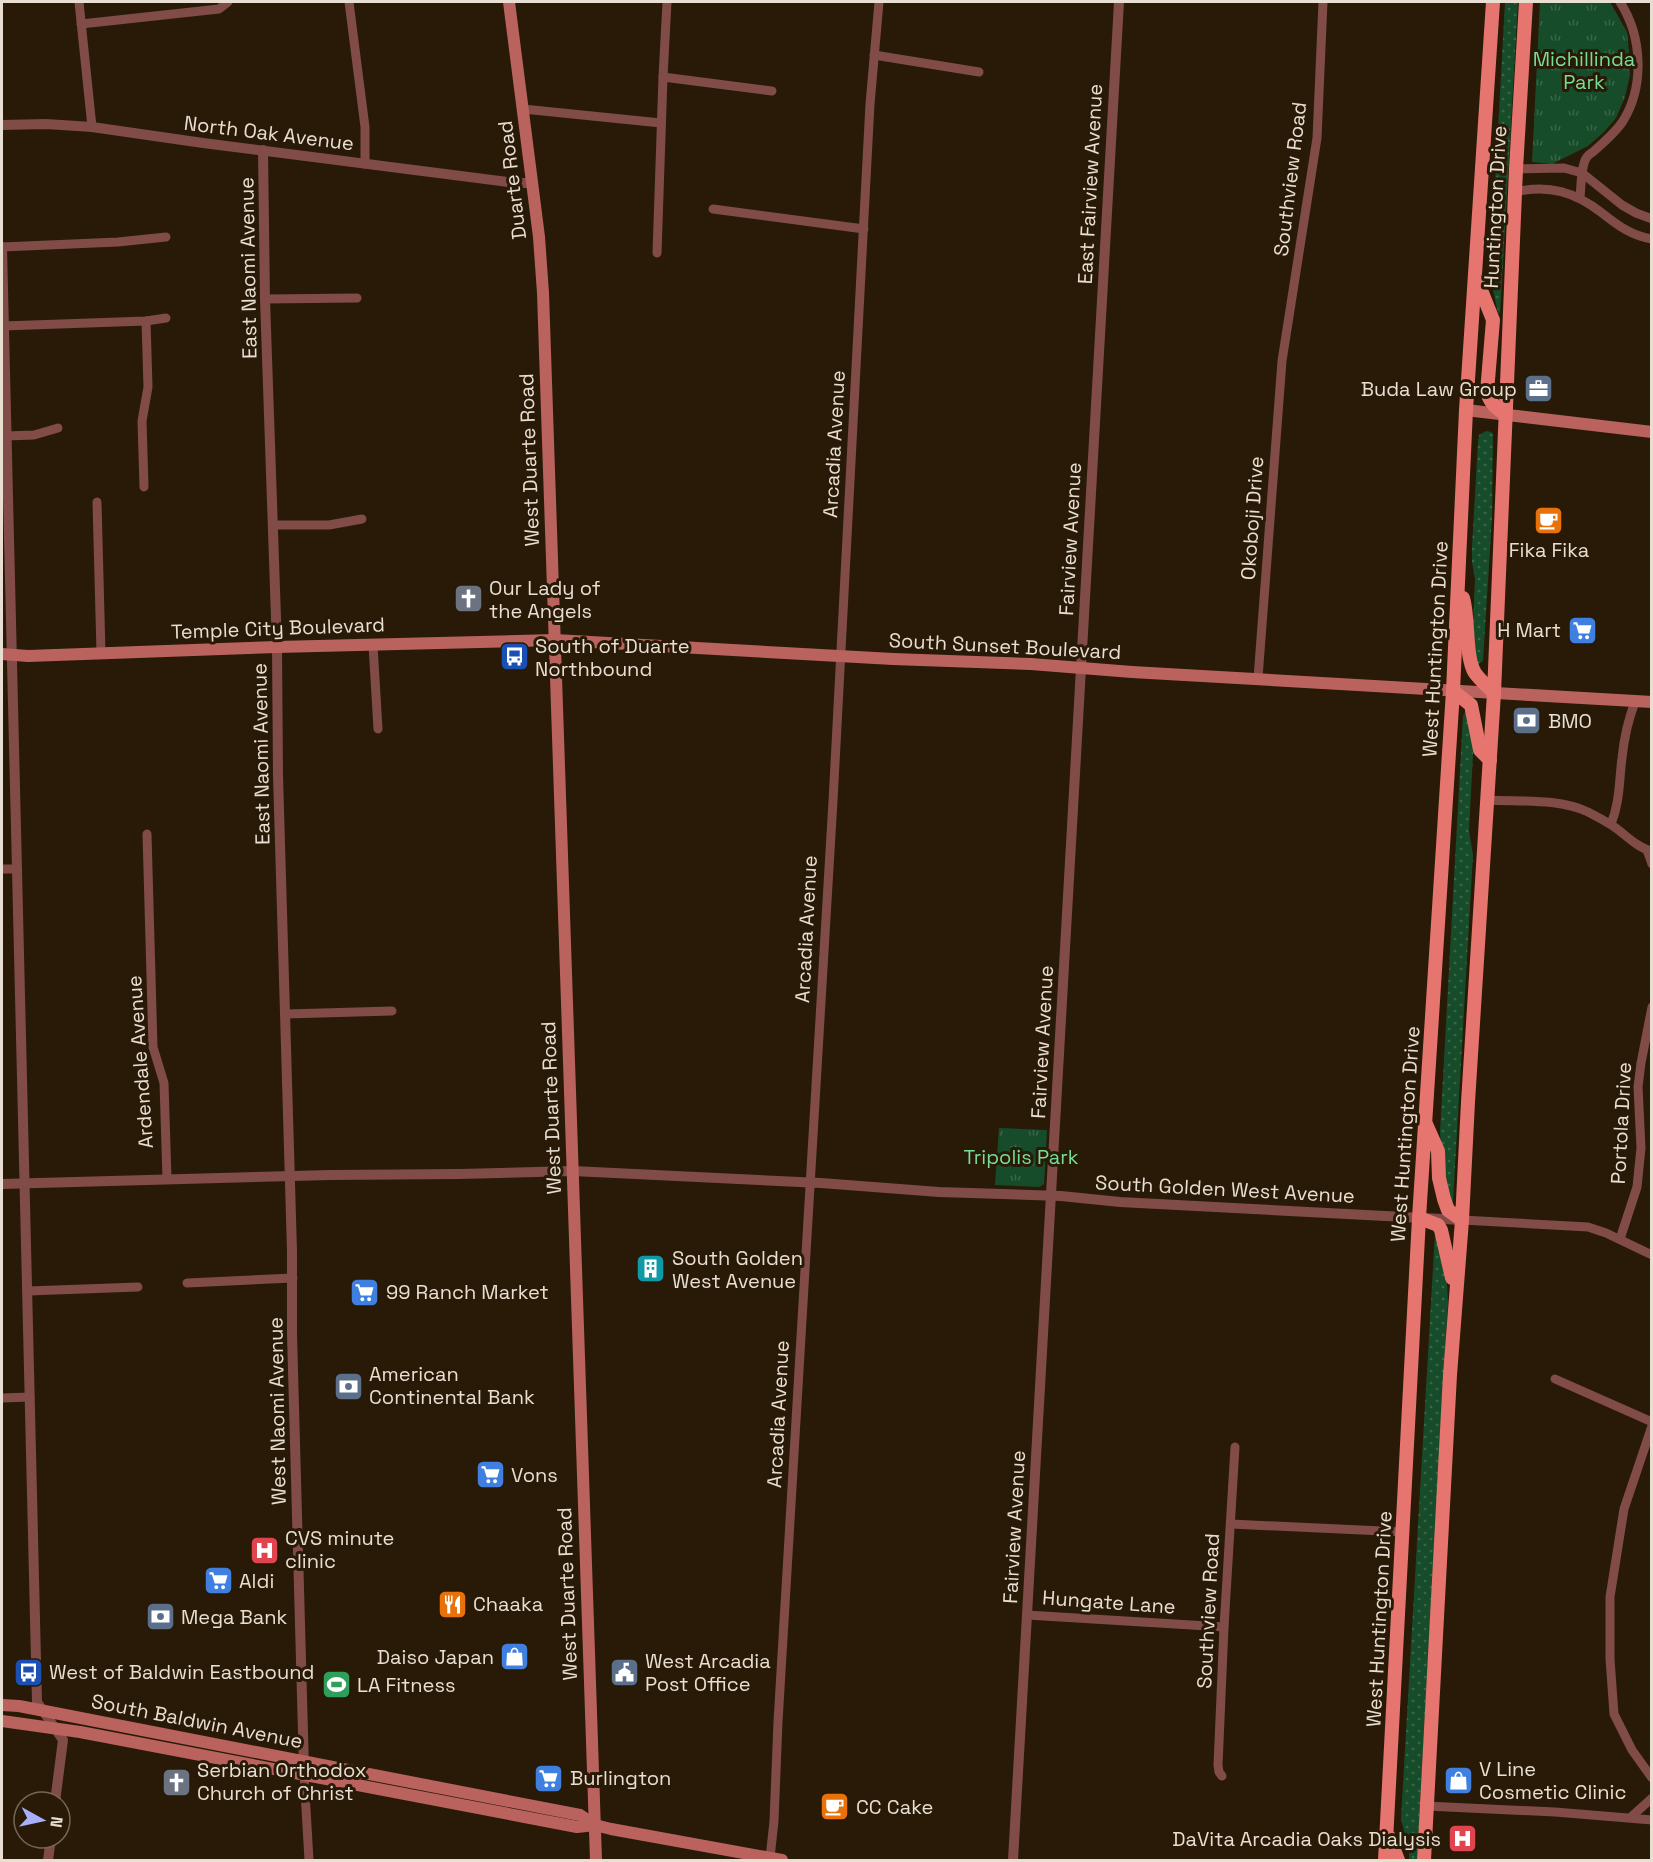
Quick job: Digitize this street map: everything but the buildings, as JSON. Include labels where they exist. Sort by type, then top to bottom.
[{"type":"main road","name":"Duarte Road","points":[[509,2],[538,237],[545,354]]},
{"type":"main road","name":"Huntington Drive","points":[[1466,410],[1493,2]]},
{"type":"main road","name":"Huntington Drive","points":[[1504,414],[1526,2]]},
{"type":"main road","points":[[1475,276],[1492,320],[1487,392],[1494,407],[1504,414]]},
{"type":"main road","name":"West Duarte Road","points":[[545,354],[596,1860]]},
{"type":"main road","points":[[1466,410],[1652,432]]},
{"type":"main road","name":"West Huntington Drive","points":[[1385,1860],[1419,1218],[1453,690],[1466,410]]},
{"type":"main road","points":[[1424,1860],[1456,1292],[1494,693],[1504,414]]},
{"type":"main road","points":[[1458,582],[1466,608],[1466,629],[1473,671],[1494,693]]},
{"type":"main road","name":"South Sunset Boulevard","points":[[555,640],[1652,702]]},
{"type":"main road","name":"Temple City Boulevard","points":[[7,654],[28,656],[555,640]]},
{"type":"main road","points":[[1453,690],[1471,705],[1480,750],[1490,760]]},
{"type":"main road","points":[[1425,1122],[1438,1151],[1439,1178],[1448,1210],[1462,1220]]},
{"type":"main road","points":[[1419,1218],[1438,1225],[1441,1230],[1456,1292]]},
{"type":"main road","name":"South Baldwin Avenue","points":[[2,1705],[19,1706],[303,1760],[579,1815],[595,1825]]},
{"type":"main road","name":"South Baldwin Avenue","points":[[2,1721],[55,1728],[577,1827],[595,1825],[776,1859]]},
{"type":"main road","points":[[1386,1829],[1398,1860]]},
{"type":"street","points":[[79,2],[92,127]]},
{"type":"street","points":[[349,2],[365,127],[365,164]]},
{"type":"street","points":[[657,252],[667,2]]},
{"type":"street","name":"Arcadia Avenue","points":[[776,1859],[774,1821],[778,1722],[874,55],[879,2]]},
{"type":"street","name":"East Fairview Avenue","points":[[1098,369],[1119,2]]},
{"type":"street","name":"Southview Road","points":[[1282,361],[1317,138],[1323,2]]},
{"type":"street","points":[[1580,198],[1586,157],[1609,138],[1623,121],[1633,100],[1638,77],[1638,53],[1628,14],[1620,2]]},
{"type":"street","points":[[81,24],[219,9],[227,3]]},
{"type":"street","points":[[874,55],[979,72]]},
{"type":"street","points":[[663,77],[772,91]]},
{"type":"street","points":[[523,109],[661,123]]},
{"type":"street","name":"North Oak Avenue","points":[[2,125],[46,124],[92,127],[365,164],[531,183]]},
{"type":"street","name":"East Naomi Avenue","points":[[263,150],[265,299],[274,525],[278,775],[290,1177]]},
{"type":"street","points":[[1516,169],[1564,168],[1582,173],[1622,205],[1652,219]]},
{"type":"street","points":[[1515,192],[1532,188],[1562,191],[1580,198],[1631,233],[1652,240]]},
{"type":"street","points":[[713,209],[864,229]]},
{"type":"street","points":[[57,1790],[63,1740],[38,1702],[17,869],[7,654],[2,247],[118,242],[166,237]]},
{"type":"street","points":[[265,299],[357,298]]},
{"type":"street","points":[[3,326],[146,321],[166,318]]},
{"type":"street","points":[[144,487],[142,421],[148,387],[146,321]]},
{"type":"street","name":"Okoboji Drive","points":[[1258,678],[1282,361]]},
{"type":"street","name":"Fairview Avenue","points":[[1012,1860],[1098,369]]},
{"type":"street","points":[[6,436],[34,435],[58,428]]},
{"type":"street","points":[[98,502],[101,653]]},
{"type":"street","points":[[274,525],[329,525],[362,519]]},
{"type":"street","points":[[373,645],[378,729]]},
{"type":"street","points":[[1611,824],[1619,800],[1621,760],[1630,715],[1635,702]]},
{"type":"street","points":[[1487,800],[1553,803],[1586,811],[1611,824],[1649,850],[1652,864]]},
{"type":"street","name":"Ardendale Avenue","points":[[147,834],[153,1047],[164,1083],[167,1179]]},
{"type":"street","points":[[2,869],[17,869]]},
{"type":"street","name":"Portola Drive","points":[[1620,1239],[1637,1187],[1641,1148],[1638,1088],[1652,1007]]},
{"type":"street","points":[[286,1014],[392,1011]]},
{"type":"street","name":"South Golden West Avenue","points":[[2,1184],[573,1171],[1462,1220]]},
{"type":"street","name":"West Naomi Avenue","points":[[290,1177],[293,1278],[292,1349],[303,1760],[309,1860]]},
{"type":"street","points":[[1462,1220],[1574,1226],[1599,1230],[1652,1255]]},
{"type":"street","points":[[187,1282],[293,1278]]},
{"type":"street","points":[[28,1291],[138,1287]]},
{"type":"street","points":[[1556,1379],[1652,1422]]},
{"type":"street","points":[[2,1398],[30,1397]]},
{"type":"street","points":[[1652,1426],[1624,1509],[1610,1598],[1610,1628],[1614,1713],[1632,1750],[1652,1778]]},
{"type":"street","name":"Southview Road","points":[[1222,1776],[1218,1765],[1235,1447]]},
{"type":"street","points":[[1231,1524],[1404,1532]]},
{"type":"street","name":"Hungate Lane","points":[[1027,1615],[1224,1627]]},
{"type":"street","points":[[1630,1817],[1652,1798]]},
{"type":"street","points":[[1426,1806],[1652,1820]]},
{"type":"green space","points":[[1505,2],[1518,2],[1500,313],[1498,313],[1490,276]]},
{"type":"green space","name":"Michillinda Park","points":[[1540,2],[1610,2],[1627,32],[1629,52],[1630,75],[1625,97],[1616,118],[1588,146],[1552,164],[1532,162]]},
{"type":"green space","points":[[1486,431],[1493,434],[1492,517],[1483,661],[1478,664],[1472,646],[1475,579],[1472,547],[1478,442],[1479,435]]},
{"type":"green space","points":[[1466,710],[1474,735],[1469,831],[1473,855],[1453,1201],[1448,1201],[1440,1132],[1463,716]]},
{"type":"green space","name":"Tripolis Park","points":[[999,1128],[1047,1130],[1044,1184],[1039,1187],[995,1185]]},
{"type":"green space","points":[[1435,1233],[1446,1266],[1448,1302],[1417,1860],[1409,1860],[1401,1818]]},
{"type":"place","name":"Buda Law Group","points":[[1538,389]]},
{"type":"place","name":"Fika Fika","points":[[1549,520]]},
{"type":"place","name":"Our Lady of the Angels","points":[[468,599]]},
{"type":"place","name":"H Mart","points":[[1582,630]]},
{"type":"place","name":"South of Duarte Northbound","points":[[514,657]]},
{"type":"place","name":"BMO","points":[[1527,721]]},
{"type":"place","name":"South Golden West Avenue","points":[[651,1269]]},
{"type":"place","name":"99 Ranch Market","points":[[365,1292]]},
{"type":"place","name":"American Continental Bank","points":[[348,1386]]},
{"type":"place","name":"Vons","points":[[490,1475]]},
{"type":"place","name":"CVS minute clinic","points":[[264,1550]]},
{"type":"place","name":"Aldi","points":[[218,1581]]},
{"type":"place","name":"Chaaka","points":[[452,1604]]},
{"type":"place","name":"Mega Bank","points":[[160,1617]]},
{"type":"place","name":"Daiso Japan","points":[[515,1657]]},
{"type":"place","name":"West of Baldwin Eastbound","points":[[28,1672]]},
{"type":"place","name":"West Arcadia Post Office","points":[[624,1673]]},
{"type":"place","name":"LA Fitness","points":[[336,1685]]},
{"type":"place","name":"Burlington","points":[[549,1778]]},
{"type":"place","name":"V Line Cosmetic Clinic","points":[[1458,1781]]},
{"type":"place","name":"Serbian Orthodox Church of Christ","points":[[176,1782]]},
{"type":"place","name":"CC Cake","points":[[835,1807]]},
{"type":"place","name":"DaVita Arcadia Oaks Dialysis","points":[[1462,1839]]}]
